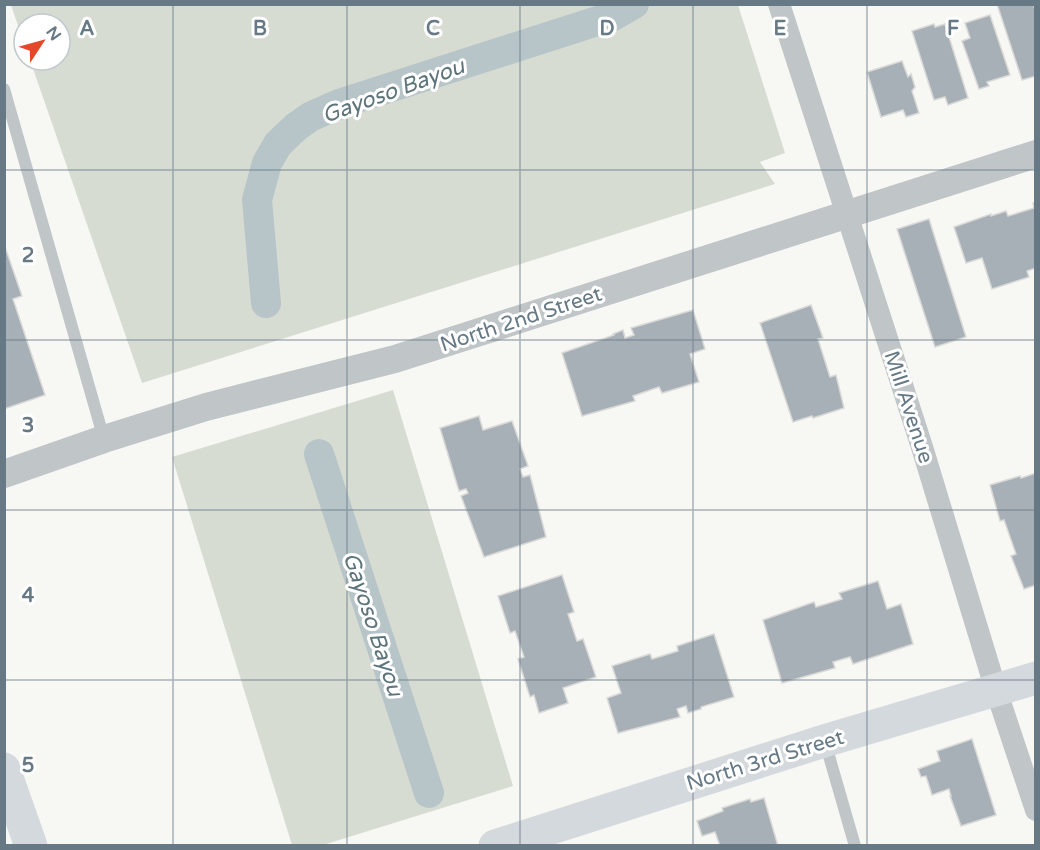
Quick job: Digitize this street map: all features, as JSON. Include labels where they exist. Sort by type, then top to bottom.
[{"type":"main road","name":"North 3rd Street","points":[[495,846],[824,741],[1035,678]]},
{"type":"main road","points":[[4,769],[31,846]]},
{"type":"street","name":"Mill Avenue","points":[[779,4],[922,447],[1035,810]]},
{"type":"street","name":"North 2nd Street","points":[[4,474],[206,407],[395,359],[1035,154]]},
{"type":"lane","points":[[4,89],[104,439]]},
{"type":"lane","points":[[824,741],[855,846]]},
{"type":"shaded area","points":[[11,5],[738,5],[785,153],[760,162],[775,184],[142,383],[34,72],[72,72],[72,12],[13,12]]},
{"type":"shaded area","points":[[393,390],[513,786],[323,845],[292,845],[172,457]]},
{"type":"building","points":[[997,4],[1033,4],[1036,12],[1036,76],[1022,80]]},
{"type":"building","points":[[990,15],[1010,75],[987,82],[989,86],[979,89],[962,41],[970,38],[965,23]]},
{"type":"building","points":[[934,24],[935,27],[945,24],[968,98],[948,105],[945,97],[934,100],[912,31]]},
{"type":"building","points":[[902,61],[908,77],[911,74],[915,87],[912,91],[919,113],[906,117],[903,110],[881,117],[867,72]]},
{"type":"building","points":[[1036,202],[1036,268],[1027,271],[1029,277],[992,289],[982,258],[966,263],[954,227],[991,214],[991,216],[1006,211],[1008,216],[1034,208],[1033,203]]},
{"type":"building","points":[[929,219],[966,337],[935,347],[897,229]]},
{"type":"building","points":[[4,244],[22,296],[13,299],[45,395],[4,409]]},
{"type":"building","points":[[811,305],[823,338],[818,339],[830,377],[836,375],[844,408],[793,422],[760,323]]},
{"type":"building","points":[[693,310],[705,349],[690,354],[699,382],[662,393],[659,387],[633,396],[635,401],[582,416],[562,353],[623,330],[625,338],[634,335],[631,328]]},
{"type":"building","points":[[479,416],[483,430],[512,421],[528,466],[520,469],[523,477],[530,475],[546,537],[484,557],[461,496],[468,493],[466,489],[459,491],[440,428]]},
{"type":"building","points":[[1036,473],[1036,585],[1024,589],[1011,556],[1016,554],[1004,520],[1000,521],[990,485]]},
{"type":"building","points":[[562,575],[574,612],[568,614],[577,641],[583,639],[596,677],[563,688],[568,703],[539,713],[534,695],[530,697],[518,659],[524,657],[515,631],[510,633],[498,596]]},
{"type":"building","points":[[878,581],[887,609],[901,604],[913,644],[853,664],[850,657],[833,662],[835,668],[782,683],[763,620],[814,602],[816,607],[842,599],[839,593]]},
{"type":"building","points":[[714,634],[734,697],[688,713],[686,706],[677,709],[680,717],[618,733],[607,698],[621,693],[612,666],[650,654],[652,659],[678,651],[677,646]]},
{"type":"building","points":[[972,739],[996,815],[961,826],[949,789],[932,795],[926,776],[921,777],[918,769],[940,761],[937,751]]},
{"type":"building","points":[[764,798],[778,846],[720,846],[715,832],[702,836],[697,821],[723,811],[722,808],[750,799],[751,802]]},
{"type":"waterway","name":"Gayoso Bayou","points":[[266,303],[257,200],[267,163],[278,144],[296,127],[310,117],[339,104],[613,16],[634,4]]},
{"type":"waterway","name":"Gayoso Bayou","points":[[319,454],[429,793]]}]
